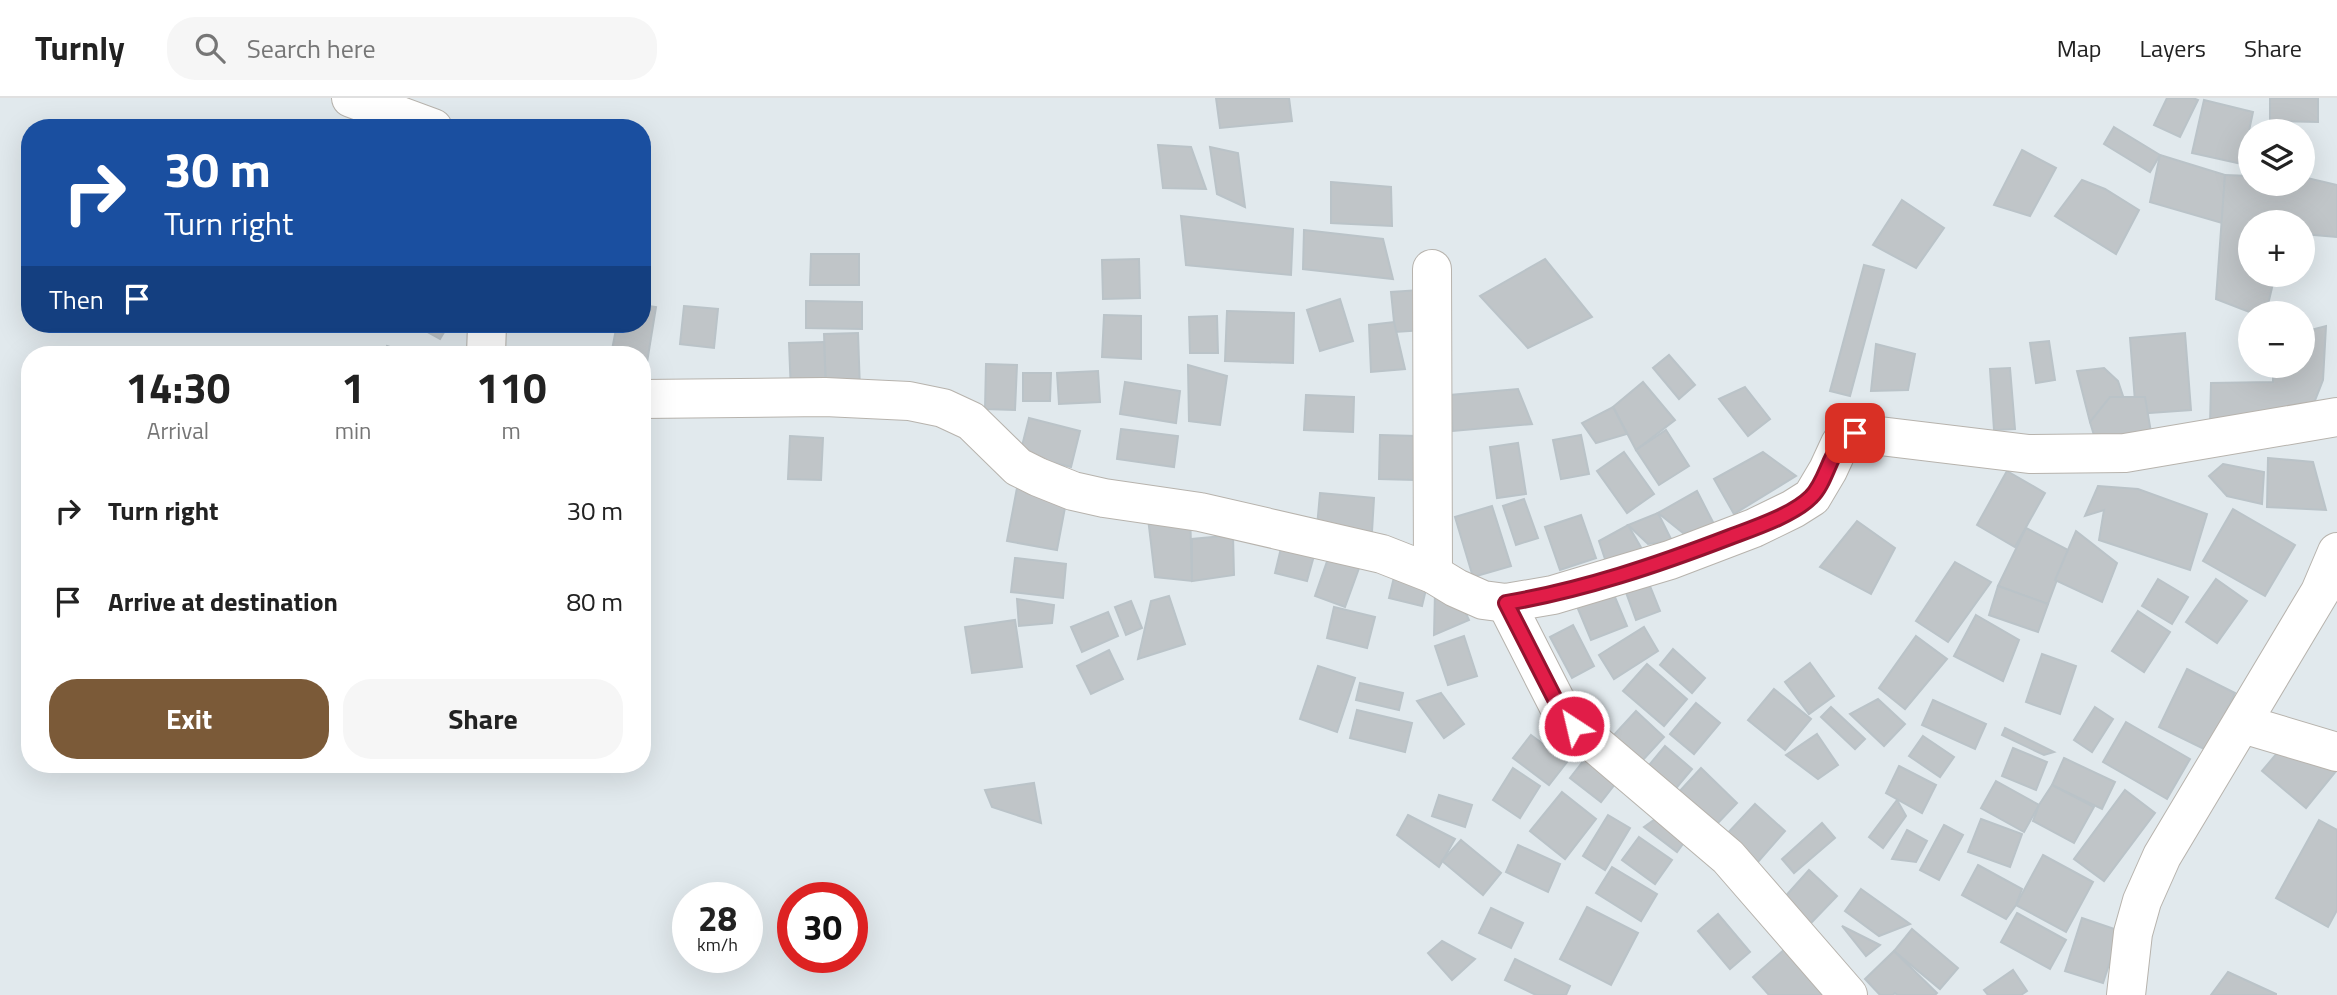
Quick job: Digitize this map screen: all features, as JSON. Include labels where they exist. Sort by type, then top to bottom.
[{"type":"street","points":[[351,98],[408,119]]},
{"type":"street","points":[[1432,269],[1433,574]]},
{"type":"street","points":[[651,400],[825,397],[909,401],[943,408],[971,421],[1018,467],[1073,491],[1200,512],[1382,554],[1433,574],[1483,600],[1506,603],[1553,595],[1670,560],[1774,518],[1812,497],[1845,436],[1855,433],[2029,454],[2125,453],[2337,417]]},
{"type":"street","points":[[2126,995],[2133,933],[2142,901],[2162,856],[2320,592],[2337,552]]},
{"type":"street","points":[[1506,603],[1560,709],[1574,726],[1728,856],[1848,995]]},
{"type":"street","points":[[2243,724],[2337,752]]},
{"type":"building","points":[[1216,98],[1289,98],[1292,121],[1220,128]]},
{"type":"building","points":[[2167,98],[2198,100],[2180,137],[2154,125]]},
{"type":"building","points":[[2270,98],[2318,98],[2318,122],[2315,119],[2270,119]]},
{"type":"building","points":[[2204,100],[2253,112],[2252,119],[2238,119],[2238,163],[2192,153]]},
{"type":"building","points":[[2114,127],[2160,155],[2150,172],[2104,144]]},
{"type":"building","points":[[1158,145],[1191,147],[1206,189],[1163,188]]},
{"type":"building","points":[[1210,147],[1238,153],[1245,207],[1217,194]]},
{"type":"building","points":[[2022,150],[2056,168],[2030,216],[1994,205]]},
{"type":"building","points":[[2160,155],[2225,175],[2222,223],[2150,202]]},
{"type":"building","points":[[2225,175],[2238,176],[2238,196],[2315,196],[2315,180],[2337,185],[2337,237],[2315,235],[2315,210],[2238,210],[2238,287],[2272,287],[2269,301],[2238,301],[2238,308],[2216,299]]},
{"type":"building","points":[[2082,180],[2105,189],[2139,210],[2116,254],[2055,216]]},
{"type":"building","points":[[1331,182],[1391,187],[1392,226],[1331,223]]},
{"type":"building","points":[[1902,200],[1944,228],[1916,268],[1873,245]]},
{"type":"building","points":[[1181,216],[1293,229],[1291,275],[1186,265]]},
{"type":"building","points":[[1304,230],[1383,239],[1393,279],[1303,269]]},
{"type":"building","points":[[811,254],[859,254],[859,285],[810,285]]},
{"type":"building","points":[[1139,259],[1140,298],[1103,299],[1102,260]]},
{"type":"building","points":[[1545,259],[1592,317],[1528,348],[1480,296]]},
{"type":"building","points":[[1864,265],[1884,270],[1850,396],[1830,391]]},
{"type":"building","points":[[1420,290],[1424,330],[1395,332],[1391,292]]},
{"type":"building","points":[[1340,299],[1353,341],[1320,351],[1307,310]]},
{"type":"building","points":[[806,301],[862,302],[862,329],[806,328]]},
{"type":"building","points":[[651,306],[656,307],[650,346],[613,346],[615,333],[651,333]]},
{"type":"building","points":[[684,306],[718,309],[714,348],[680,344]]},
{"type":"building","points":[[1227,311],[1294,313],[1293,363],[1225,361]]},
{"type":"building","points":[[1104,315],[1141,316],[1141,359],[1102,357]]},
{"type":"building","points":[[1217,316],[1218,353],[1190,353],[1189,317]]},
{"type":"building","points":[[1394,322],[1405,369],[1371,372],[1369,325]]},
{"type":"building","points":[[2326,326],[2323,380],[2312,408],[2210,426],[2211,383],[2315,378],[2315,329]]},
{"type":"building","points":[[429,333],[444,333],[440,339]]},
{"type":"building","points":[[858,333],[860,390],[826,392],[824,334]]},
{"type":"building","points":[[2185,333],[2191,410],[2136,414],[2130,338]]},
{"type":"building","points":[[2049,341],[2055,380],[2036,383],[2030,343]]},
{"type":"building","points":[[824,342],[826,392],[791,393],[789,343]]},
{"type":"building","points":[[1876,344],[1915,354],[1908,390],[1871,391]]},
{"type":"building","points":[[1669,355],[1695,385],[1679,399],[1653,368]]},
{"type":"building","points":[[986,364],[1017,365],[1015,410],[985,409]]},
{"type":"building","points":[[1188,365],[1227,376],[1220,425],[1189,421]]},
{"type":"building","points":[[2010,368],[2015,429],[1994,430],[1990,369]]},
{"type":"building","points":[[2104,368],[2118,381],[2126,405],[2090,422],[2077,371]]},
{"type":"building","points":[[1098,371],[1100,402],[1059,404],[1057,373]]},
{"type":"building","points":[[1023,373],[1051,373],[1050,401],[1023,401]]},
{"type":"building","points":[[1125,382],[1180,391],[1176,423],[1120,414]]},
{"type":"building","points":[[1643,382],[1675,420],[1636,450],[1613,407]]},
{"type":"building","points":[[1745,387],[1770,419],[1748,436],[1719,399]]},
{"type":"building","points":[[1518,389],[1532,424],[1453,431],[1450,395]]},
{"type":"building","points":[[1306,395],[1354,397],[1353,432],[1304,430]]},
{"type":"building","points":[[2110,397],[2145,397],[2152,438],[2096,442],[2090,422]]},
{"type":"building","points":[[1613,407],[1627,434],[1596,443],[1582,423]]},
{"type":"building","points":[[1029,418],[1080,431],[1071,467],[1020,454]]},
{"type":"building","points":[[1121,429],[1178,436],[1174,467],[1117,459]]},
{"type":"building","points":[[1666,430],[1689,466],[1659,485],[1636,450]]},
{"type":"building","points":[[1380,435],[1417,436],[1415,480],[1379,479]]},
{"type":"building","points":[[1581,435],[1589,474],[1561,479],[1553,440]]},
{"type":"building","points":[[790,436],[823,438],[821,480],[788,479]]},
{"type":"building","points":[[1518,443],[1526,494],[1497,498],[1490,447]]},
{"type":"building","points":[[1624,452],[1654,494],[1627,513],[1597,471]]},
{"type":"building","points":[[1763,452],[1796,476],[1734,514],[1714,479]]},
{"type":"building","points":[[2268,458],[2313,462],[2326,510],[2267,507]]},
{"type":"building","points":[[2223,464],[2264,472],[2262,504],[2227,496],[2209,476]]},
{"type":"building","points":[[2007,471],[2045,493],[2015,547],[1977,525]]},
{"type":"building","points":[[2098,486],[2138,489],[2207,514],[2190,570],[2099,540],[2104,510],[2085,516]]},
{"type":"building","points":[[1017,488],[1067,497],[1057,550],[1007,541]]},
{"type":"building","points":[[1697,491],[1716,528],[1683,533],[1658,513]]},
{"type":"building","points":[[1320,493],[1374,498],[1372,532],[1317,527]]},
{"type":"building","points":[[1524,499],[1538,538],[1516,545],[1503,506]]},
{"type":"building","points":[[1492,506],[1511,566],[1473,577],[1455,517]]},
{"type":"building","points":[[2233,509],[2295,545],[2265,596],[2203,561]]},
{"type":"building","points":[[1190,511],[1192,581],[1155,577],[1148,518]]},
{"type":"building","points":[[1658,513],[1672,541],[1648,544],[1628,525]]},
{"type":"building","points":[[1581,515],[1596,558],[1560,570],[1545,527]]},
{"type":"building","points":[[1857,521],[1895,548],[1871,594],[1820,567]]},
{"type":"building","points":[[1628,525],[1646,556],[1608,568],[1599,541]]},
{"type":"building","points":[[2026,528],[2068,550],[2048,604],[1998,586]]},
{"type":"building","points":[[2076,531],[2117,563],[2102,602],[2055,580]]},
{"type":"building","points":[[1233,535],[1234,575],[1192,581],[1192,539]]},
{"type":"building","points":[[1282,544],[1315,552],[1307,581],[1275,573]]},
{"type":"building","points":[[1331,550],[1362,560],[1345,607],[1315,596]]},
{"type":"building","points":[[1015,558],[1066,564],[1063,598],[1011,592]]},
{"type":"building","points":[[1955,562],[1991,582],[1948,642],[1916,621]]},
{"type":"building","points":[[1395,573],[1428,581],[1422,606],[1389,598]]},
{"type":"building","points":[[1646,576],[1660,611],[1636,620],[1623,584]]},
{"type":"building","points":[[2158,579],[2188,597],[2172,624],[2142,606]]},
{"type":"building","points":[[2216,579],[2247,601],[2217,643],[2186,622]]},
{"type":"building","points":[[1998,586],[2048,604],[2038,632],[1989,615]]},
{"type":"building","points":[[1612,590],[1627,626],[1591,640],[1576,604]]},
{"type":"building","points":[[1435,592],[1463,607],[1469,620],[1434,635]]},
{"type":"building","points":[[1169,596],[1185,644],[1138,659],[1151,601]]},
{"type":"building","points":[[1017,599],[1054,605],[1052,623],[1019,626]]},
{"type":"building","points":[[1131,601],[1142,628],[1126,635],[1115,607]]},
{"type":"building","points":[[1334,607],[1375,617],[1367,648],[1327,638]]},
{"type":"building","points":[[2138,611],[2170,632],[2144,672],[2112,651]]},
{"type":"building","points":[[1108,612],[1118,636],[1082,652],[1071,627]]},
{"type":"building","points":[[1976,615],[2019,640],[2003,681],[1954,656]]},
{"type":"building","points":[[1015,620],[1022,667],[972,673],[965,627]]},
{"type":"building","points":[[1573,625],[1594,666],[1572,678],[1550,637]]},
{"type":"building","points":[[1644,627],[1658,651],[1614,679],[1599,655]]},
{"type":"building","points":[[1464,636],[1477,676],[1448,685],[1435,646]]},
{"type":"building","points":[[1916,636],[1947,659],[1905,709],[1879,688]]},
{"type":"building","points":[[1673,649],[1705,678],[1692,693],[1660,665]]},
{"type":"building","points":[[1109,650],[1123,679],[1091,694],[1077,666]]},
{"type":"building","points":[[2042,654],[2076,666],[2060,714],[2026,702]]},
{"type":"building","points":[[1810,663],[1834,696],[1809,714],[1785,682]]},
{"type":"building","points":[[1647,664],[1687,699],[1664,726],[1623,691]]},
{"type":"building","points":[[1318,666],[1355,678],[1337,732],[1300,719]]},
{"type":"building","points":[[2187,669],[2235,693],[2208,751],[2159,727]]},
{"type":"building","points":[[1360,683],[1403,693],[1399,710],[1356,700]]},
{"type":"building","points":[[1774,689],[1811,719],[1785,750],[1748,720]]},
{"type":"building","points":[[1441,693],[1464,724],[1444,738],[1417,701]]},
{"type":"building","points":[[1878,699],[1905,724],[1884,746],[1850,714]]},
{"type":"building","points":[[1933,700],[1986,724],[1975,749],[1922,725]]},
{"type":"building","points":[[1696,703],[1720,723],[1694,754],[1670,734]]},
{"type":"building","points":[[1831,707],[1865,739],[1855,749],[1821,717]]},
{"type":"building","points":[[2095,707],[2113,719],[2092,752],[2074,740]]},
{"type":"building","points":[[1357,710],[1412,723],[1405,752],[1350,738]]},
{"type":"building","points":[[1636,711],[1664,737],[1641,762],[1613,736]]},
{"type":"building","points":[[2126,722],[2190,759],[2167,799],[2103,762]]},
{"type":"building","points":[[2005,728],[2054,752],[2044,755],[2002,735]]},
{"type":"building","points":[[1817,734],[1838,765],[1818,779],[1786,755]]},
{"type":"building","points":[[1531,735],[1567,762],[1549,785],[1513,758]]},
{"type":"building","points":[[1923,736],[1954,757],[1940,777],[1909,756]]},
{"type":"building","points":[[1665,746],[1692,769],[1672,793],[1645,770]]},
{"type":"building","points":[[2283,746],[2337,770],[2306,808],[2262,771]]},
{"type":"building","points":[[2013,748],[2047,762],[2036,790],[2002,776]]},
{"type":"building","points":[[1588,755],[1619,779],[1601,802],[1570,778]]},
{"type":"building","points":[[2064,758],[2115,782],[2102,809],[2052,785]]},
{"type":"building","points":[[1899,766],[1936,785],[1922,813],[1886,793]]},
{"type":"building","points":[[1513,768],[1540,786],[1520,818],[1493,800]]},
{"type":"building","points":[[1701,768],[1737,803],[1714,827],[1678,793]]},
{"type":"building","points":[[1996,781],[2039,805],[2024,832],[1981,808]]},
{"type":"building","points":[[1034,783],[1041,823],[992,807],[985,790]]},
{"type":"building","points":[[2052,785],[2094,807],[2074,843],[2033,821],[2039,805]]},
{"type":"building","points":[[2125,790],[2155,813],[2104,881],[2074,859]]},
{"type":"building","points":[[1562,792],[1596,819],[1565,859],[1530,831]]},
{"type":"building","points":[[1439,795],[1472,805],[1465,827],[1432,816]]},
{"type":"building","points":[[1897,800],[1906,816],[1883,848],[1869,837]]},
{"type":"building","points":[[1755,804],[1785,831],[1757,863],[1726,835]]},
{"type":"building","points":[[1665,812],[1691,833],[1677,852],[1644,827]]},
{"type":"building","points":[[1408,815],[1455,839],[1439,867],[1397,835]]},
{"type":"building","points":[[1608,815],[1630,828],[1605,870],[1583,856]]},
{"type":"building","points":[[1981,819],[2022,834],[2010,867],[1968,852]]},
{"type":"building","points":[[2319,820],[2337,830],[2337,910],[2328,927],[2276,898]]},
{"type":"building","points":[[1822,823],[1835,838],[1794,873],[1782,859]]},
{"type":"building","points":[[1944,825],[1963,835],[1939,880],[1920,870]]},
{"type":"building","points":[[1907,830],[1927,841],[1916,862],[1892,859]]},
{"type":"building","points":[[1639,837],[1672,860],[1655,884],[1622,860]]},
{"type":"building","points":[[1461,840],[1501,873],[1483,895],[1442,861]]},
{"type":"building","points":[[1518,845],[1560,864],[1548,892],[1506,872]]},
{"type":"building","points":[[2043,855],[2093,882],[2066,932],[2016,905]]},
{"type":"building","points":[[1978,865],[2022,889],[2016,905],[2006,919],[1962,895]]},
{"type":"building","points":[[1612,867],[1657,894],[1641,921],[1596,893]]},
{"type":"building","points":[[1809,870],[1837,896],[1810,924],[1783,899]]},
{"type":"building","points":[[1861,889],[1910,924],[1879,936],[1845,911]]},
{"type":"building","points":[[1587,907],[1638,933],[1611,985],[1560,959]]},
{"type":"building","points":[[1491,908],[1523,923],[1511,948],[1479,933]]},
{"type":"building","points":[[2017,913],[2066,940],[2050,969],[2001,942]]},
{"type":"building","points":[[1718,914],[1750,952],[1730,969],[1698,931]]},
{"type":"building","points":[[2082,918],[2120,931],[2103,983],[2065,971]]},
{"type":"building","points":[[1842,926],[1880,945],[1866,956]]},
{"type":"building","points":[[1912,929],[1958,968],[1940,989],[1894,951]]},
{"type":"building","points":[[1442,941],[1475,959],[1452,980],[1428,953]]},
{"type":"building","points":[[1786,948],[1826,995],[1769,995],[1753,977]]},
{"type":"building","points":[[1894,951],[1937,993],[1935,995],[1880,995],[1865,979]]},
{"type":"building","points":[[1515,959],[1570,986],[1566,995],[1536,995],[1505,980]]},
{"type":"building","points":[[2013,970],[2027,991],[2021,995],[1988,995],[1984,990]]},
{"type":"building","points":[[2228,972],[2276,994],[2276,995],[2211,995]]},
{"type":"route","points":[[1574,726],[1560,709],[1506,603],[1553,595],[1670,560],[1754,528],[1812,497],[1845,436],[1855,433]]}]
